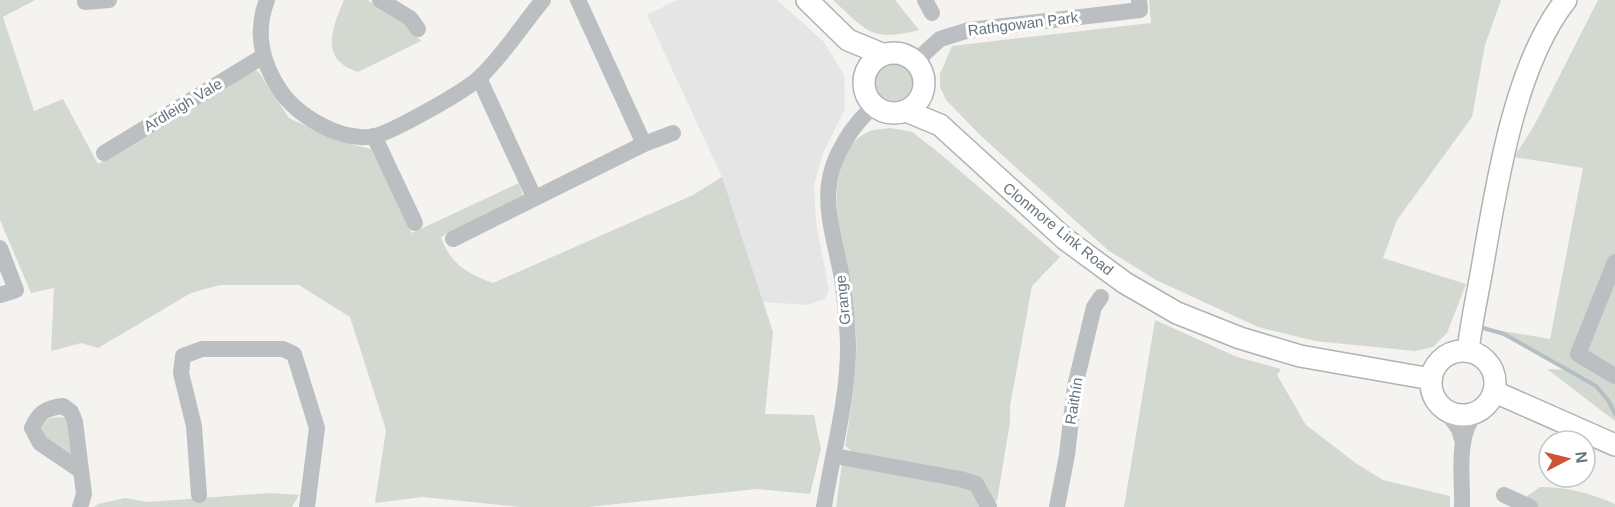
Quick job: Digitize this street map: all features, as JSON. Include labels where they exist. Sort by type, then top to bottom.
[{"type":"main road","points":[[807,0],[848,40],[882,54],[900,53],[916,61],[924,83],[919,99],[906,111],[889,113],[873,106],[864,91],[848,40]]},
{"type":"main road","points":[[1468,351],[1488,235],[1512,122],[1533,60],[1554,15],[1566,0]]},
{"type":"main road","points":[[863,83],[868,66],[882,54]]},
{"type":"main road","name":"Clonmore Link Road","points":[[924,83],[940,124]]},
{"type":"main road","name":"Clonmore Link Road","points":[[906,111],[940,124],[1065,239],[1125,283],[1177,313],[1240,338],[1300,356],[1431,379]]},
{"type":"main road","points":[[1468,351],[1485,359],[1491,366],[1496,383],[1495,392],[1484,408],[1476,413],[1461,416],[1446,411],[1434,397],[1431,379],[1434,369],[1448,354],[1468,351]]},
{"type":"main road","points":[[1495,392],[1615,445]]},
{"type":"street","points":[[85,2],[109,0]]},
{"type":"street","points":[[267,0],[261,25],[262,57],[287,101],[305,117],[346,134],[374,136],[454,96],[479,78],[543,0]]},
{"type":"street","points":[[380,0],[410,18],[418,29]]},
{"type":"street","points":[[578,0],[644,144]]},
{"type":"street","name":"Rathgowan Park","points":[[916,61],[940,39],[969,30],[1140,5]]},
{"type":"street","name":"Ardleigh Vale","points":[[104,153],[262,57]]},
{"type":"street","points":[[479,78],[534,197]]},
{"type":"street","name":"Grange","points":[[824,507],[835,456],[848,349],[842,279],[830,216],[828,184],[837,154],[864,114],[873,106]]},
{"type":"street","points":[[453,239],[644,144],[674,133]]},
{"type":"street","points":[[374,136],[415,223]]},
{"type":"street","points":[[0,248],[16,290],[0,295]]},
{"type":"street","points":[[1615,262],[1578,354],[1615,376]]},
{"type":"street","name":"Raithín","points":[[1057,507],[1067,455],[1075,386],[1094,307],[1101,297]]},
{"type":"street","points":[[199,495],[194,426],[181,373],[183,356],[202,349],[283,349],[294,354],[317,428],[307,507]]},
{"type":"street","points":[[1446,411],[1459,429],[1463,444]]},
{"type":"street","points":[[1462,507],[1465,430],[1476,413]]},
{"type":"street","points":[[835,456],[976,484],[989,507]]},
{"type":"street","points":[[80,470],[84,494],[80,507]]},
{"type":"street","points":[[1504,495],[1530,507]]},
{"type":"shaded area","points":[[0,0],[35,0],[3,17],[34,111],[63,99],[98,164],[250,71],[258,71],[289,118],[338,141],[371,149],[412,233],[519,183],[523,196],[441,237],[450,255],[461,267],[493,283],[693,195],[722,177],[773,332],[765,414],[814,415],[821,449],[810,494],[757,489],[588,507],[519,507],[423,497],[375,503],[386,430],[350,317],[299,285],[220,285],[191,293],[98,348],[81,343],[51,351],[54,288],[31,293],[0,220]]},
{"type":"shaded area","points":[[344,0],[367,0],[401,20],[421,41],[358,72],[346,66],[333,51],[332,42]]},
{"type":"shaded area","points":[[677,0],[777,0],[824,42],[844,75],[845,109],[823,153],[814,185],[816,222],[829,291],[824,299],[808,305],[763,302],[722,177],[647,15]]},
{"type":"shaded area","points":[[833,0],[895,0],[919,30],[890,35],[871,32]]},
{"type":"shaded area","points":[[1149,0],[1501,0],[1485,45],[1472,117],[1397,220],[1383,258],[1466,284],[1447,333],[1433,347],[1415,351],[1315,341],[1258,327],[1156,280],[1109,251],[981,136],[946,100],[940,87],[940,74],[952,46],[1151,23]]},
{"type":"shaded area","points":[[1598,0],[1615,0],[1615,421],[1547,369],[1568,370],[1504,334],[1480,327],[1550,339],[1583,168],[1514,157],[1535,124]]},
{"type":"shaded area","points":[[894,60],[910,67],[917,83],[910,99],[894,106],[878,99],[871,83],[878,67]]},
{"type":"shaded area","points":[[891,128],[912,132],[1060,257],[1032,286],[1010,406],[1010,422],[997,501],[992,500],[970,476],[852,451],[845,446],[854,389],[856,333],[838,224],[837,195],[840,168],[850,147],[868,132]]},
{"type":"shaded area","points":[[1155,320],[1237,357],[1281,369],[1277,375],[1306,425],[1357,464],[1383,480],[1450,496],[1450,507],[1124,507]]},
{"type":"shaded area","points":[[61,417],[68,420],[73,454],[52,445],[42,431],[41,425],[50,418]]},
{"type":"shaded area","points":[[842,464],[970,487],[982,507],[836,507]]},
{"type":"shaded area","points":[[1537,489],[1569,489],[1615,504],[1615,507],[1516,507],[1520,501]]},
{"type":"shaded area","points":[[271,493],[299,495],[292,507],[94,507],[125,498],[148,502]]},
{"type":"waterway","points":[[1480,327],[1504,334],[1596,386],[1608,400],[1615,414]]}]
